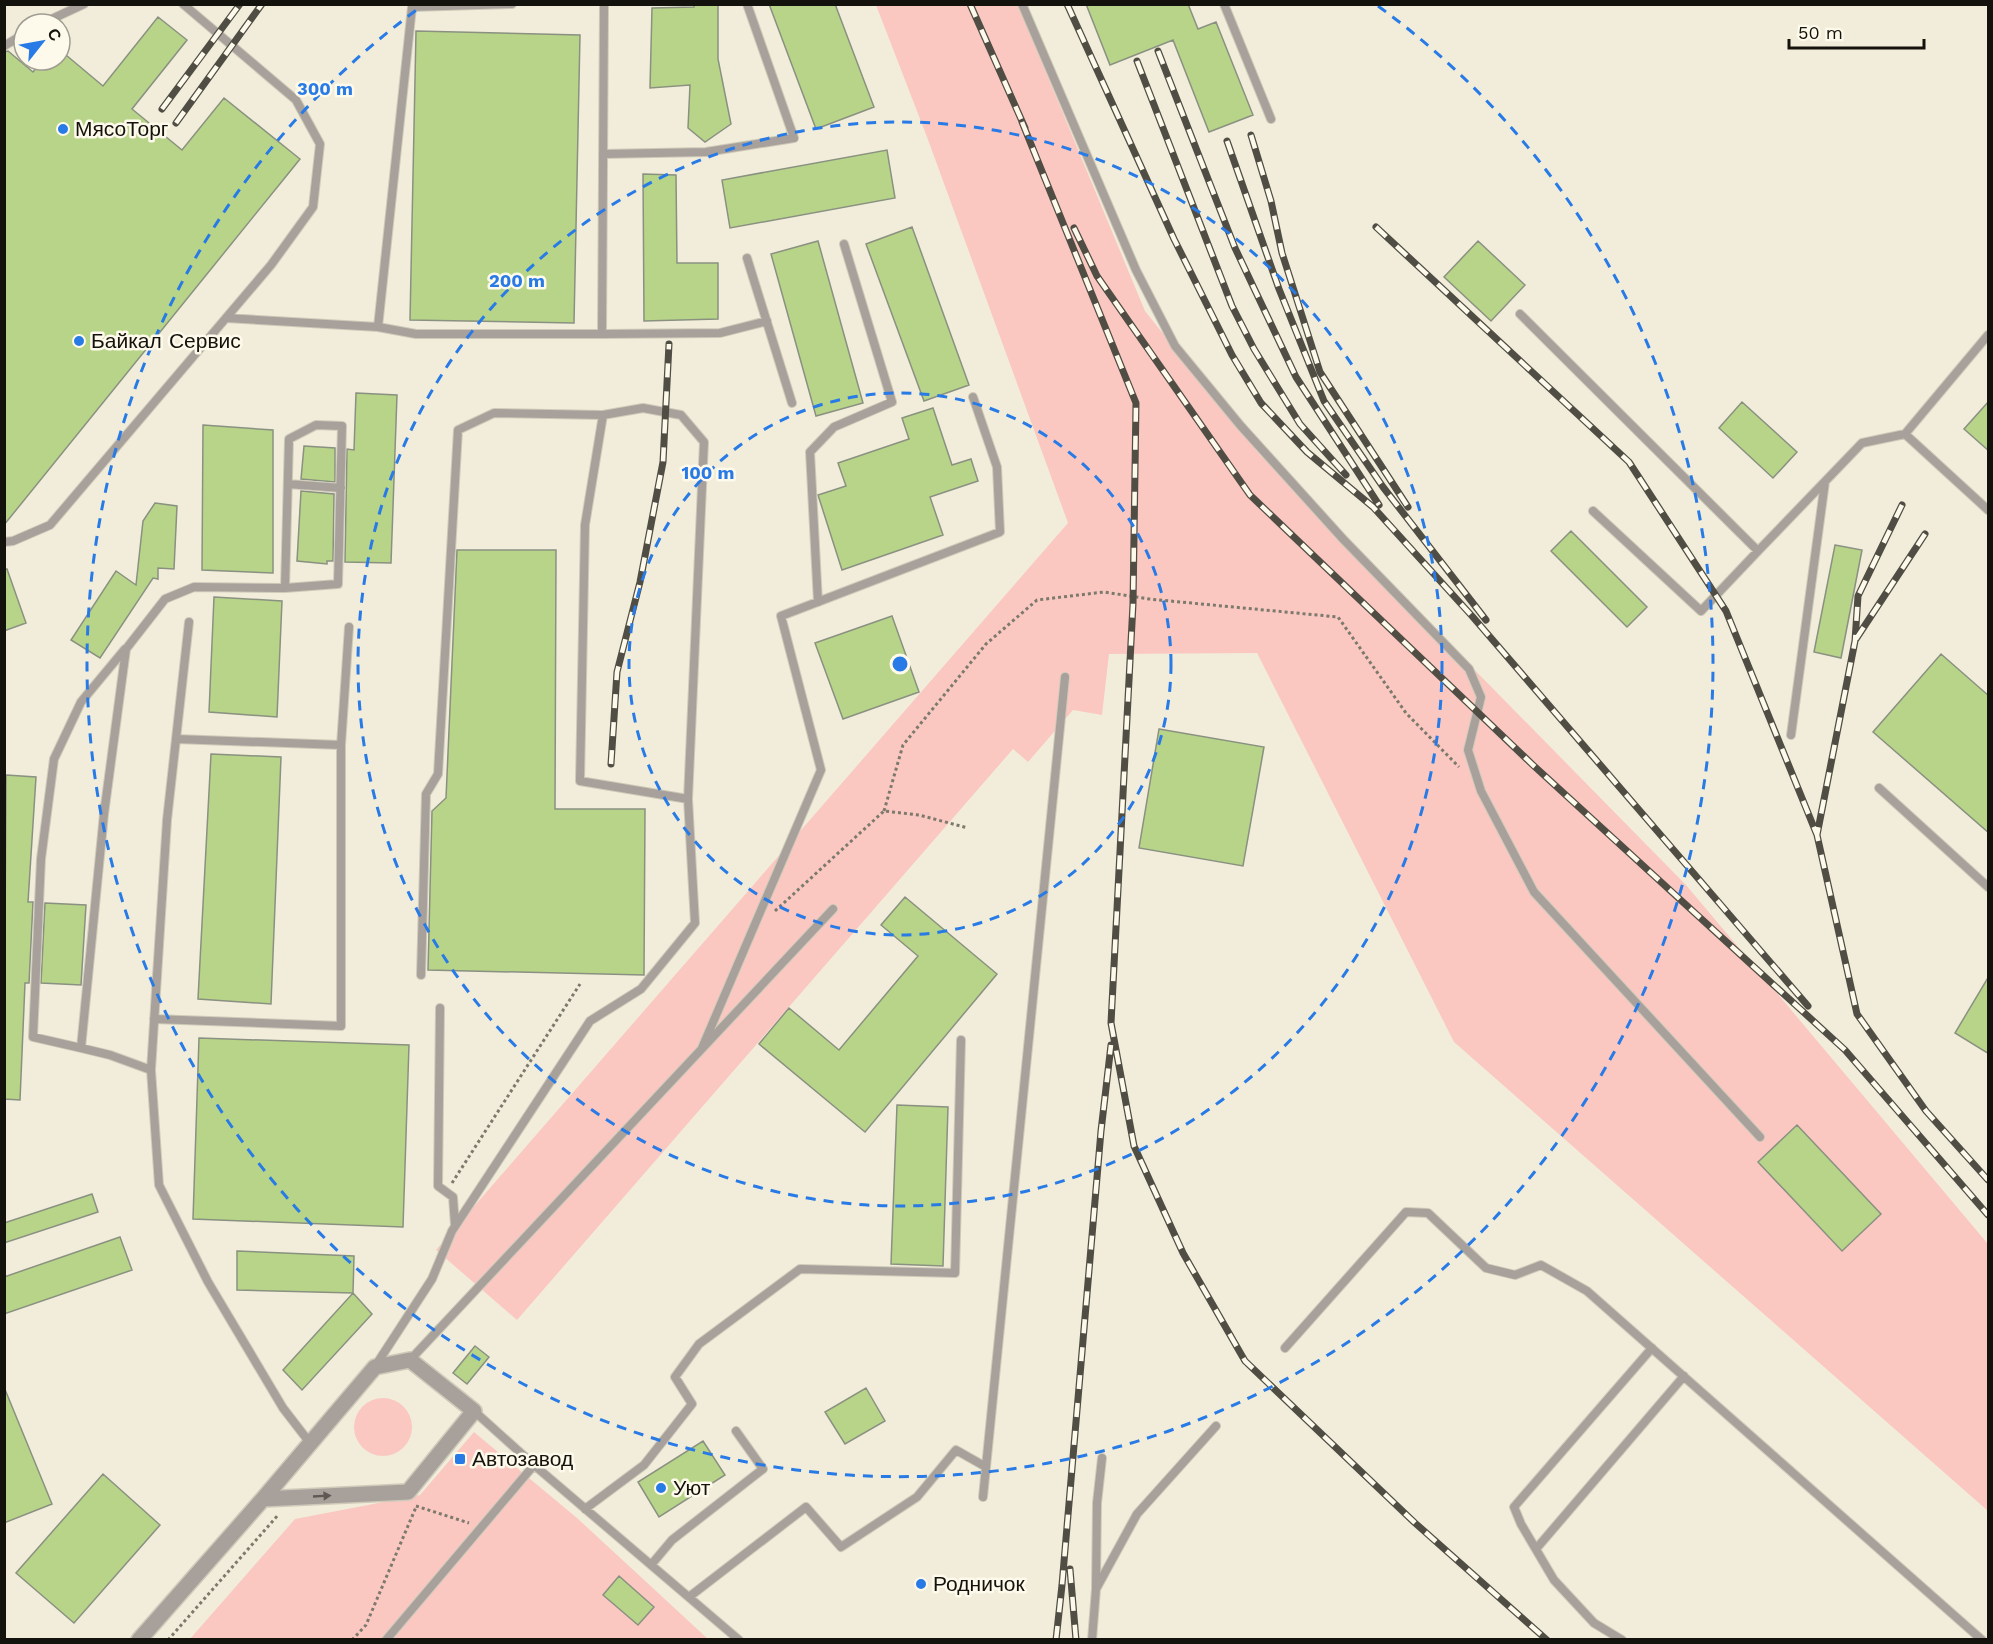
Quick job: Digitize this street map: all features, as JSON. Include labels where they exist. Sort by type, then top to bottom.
[{"type":"street","points":[[139,1640],[375,1367],[411,1360],[474,1412],[408,1492],[263,1499]]},
{"type":"lane","points":[[67,12],[84,4]]},
{"type":"lane","points":[[4,542],[13,541],[50,525],[271,265],[313,207],[320,144],[296,100],[183,4]]},
{"type":"lane","points":[[378,327],[412,7],[512,4]]},
{"type":"lane","points":[[602,334],[604,4]]},
{"type":"lane","points":[[603,154],[706,152],[794,138],[747,4]]},
{"type":"lane","points":[[1022,4],[1136,270],[1175,346],[1240,425],[1469,669],[1481,697],[1468,750],[1481,791],[1534,892],[1760,1137]]},
{"type":"lane","points":[[1224,4],[1271,119]]},
{"type":"lane","points":[[818,602],[810,452],[834,427],[892,402],[844,244]]},
{"type":"lane","points":[[747,258],[792,403]]},
{"type":"lane","points":[[1520,314],[1758,551]]},
{"type":"lane","points":[[226,318],[378,327],[416,334],[720,333],[767,321]]},
{"type":"lane","points":[[1593,512],[1701,611],[1862,443],[1905,434],[1989,335]]},
{"type":"lane","points":[[702,1048],[821,770],[781,616],[1000,532],[997,467],[973,397]]},
{"type":"lane","points":[[375,1367],[432,1279],[456,1225],[590,1021],[641,989],[695,923],[688,799],[704,442],[681,415],[643,408],[603,415],[494,413],[458,430],[438,774],[426,794],[421,975]]},
{"type":"lane","points":[[603,415],[585,525],[580,781],[688,799]]},
{"type":"lane","points":[[151,1070],[110,1055],[33,1037],[41,859],[54,759],[81,702],[165,599],[194,587],[285,588],[339,584],[342,426],[316,425],[289,439],[285,588]]},
{"type":"lane","points":[[1905,434],[1989,510]]},
{"type":"lane","points":[[1791,735],[1825,482]]},
{"type":"lane","points":[[288,484],[341,488]]},
{"type":"lane","points":[[189,622],[167,820],[151,1070],[159,1185],[208,1282],[283,1408],[310,1443]]},
{"type":"lane","points":[[154,1019],[341,1026],[341,745],[349,627]]},
{"type":"lane","points":[[81,1048],[104,814],[126,649]]},
{"type":"lane","points":[[983,1497],[1065,677]]},
{"type":"lane","points":[[176,739],[341,745]]},
{"type":"lane","points":[[1879,788],[1989,887]]},
{"type":"lane","points":[[411,1360],[833,909]]},
{"type":"lane","points":[[440,1008],[438,1186],[453,1197],[456,1225]]},
{"type":"lane","points":[[585,1509],[644,1465],[692,1404],[675,1377],[699,1344],[800,1269],[955,1273],[961,1040]]},
{"type":"lane","points":[[1285,1348],[1406,1212],[1428,1214],[1486,1268],[1515,1275],[1541,1265],[1587,1291],[1982,1640]]},
{"type":"lane","points":[[1622,1640],[1594,1623],[1554,1580],[1521,1524],[1514,1507],[1652,1348]]},
{"type":"lane","points":[[1536,1549],[1684,1376]]},
{"type":"lane","points":[[474,1412],[739,1640]]},
{"type":"lane","points":[[1096,1589],[1137,1514],[1216,1426]]},
{"type":"lane","points":[[651,1564],[672,1540],[763,1469],[736,1431]]},
{"type":"lane","points":[[689,1597],[806,1507],[842,1547],[917,1497],[956,1450],[986,1467]]},
{"type":"lane","points":[[1092,1640],[1096,1589],[1096,1503],[1102,1458]]},
{"type":"lane","points":[[386,1640],[534,1465]]},
{"type":"path","points":[[752,932],[884,811],[903,745],[986,644],[1036,600],[1104,592],[1338,617],[1406,713],[1465,773]]},
{"type":"path","points":[[884,811],[919,816],[968,828]]},
{"type":"path","points":[[446,1192],[580,984]]},
{"type":"path","points":[[408,1492],[416,1506],[481,1527]]},
{"type":"path","points":[[168,1640],[293,1497]]},
{"type":"path","points":[[352,1640],[366,1625],[416,1506]]},
{"type":"shaded area","points":[[876,5],[1018,5],[1145,311],[1260,455],[1350,543],[1686,885],[1988,1244],[1988,1511],[1454,1042],[1257,653],[1109,654],[1102,715],[1073,710],[1028,762],[1013,749],[517,1320],[436,1250],[1068,523],[927,137]]},
{"type":"shaded area","points":[[383,1398],[394,1400],[407,1411],[412,1427],[410,1438],[399,1451],[383,1456],[372,1454],[359,1443],[354,1427],[356,1416],[367,1403]]},
{"type":"shaded area","points":[[474,1432],[577,1518],[708,1639],[189,1640],[295,1519],[420,1495]]},
{"type":"building","points":[[694,4],[718,4],[718,59],[731,124],[705,142],[688,128],[690,85],[650,88],[652,8],[694,7]]},
{"type":"building","points":[[769,4],[835,4],[874,107],[816,129]]},
{"type":"building","points":[[1086,4],[1188,4],[1198,29],[1216,22],[1253,115],[1209,132],[1173,40],[1110,65]]},
{"type":"building","name":"Байкал Сервис","points":[[158,17],[187,40],[132,109],[182,150],[224,98],[300,159],[4,525],[4,52],[8,51],[12,54],[12,72],[72,72],[72,60],[103,86]]},
{"type":"building","points":[[416,31],[580,35],[574,323],[410,320]]},
{"type":"building","points":[[887,150],[895,198],[730,228],[722,180]]},
{"type":"building","points":[[643,174],[676,175],[677,263],[718,263],[718,319],[644,321]]},
{"type":"building","points":[[912,227],[969,385],[924,401],[866,244]]},
{"type":"building","points":[[818,241],[863,403],[816,416],[771,254]]},
{"type":"building","points":[[1478,241],[1525,285],[1491,321],[1444,277]]},
{"type":"building","points":[[356,393],[397,395],[391,563],[345,562],[347,449],[354,450]]},
{"type":"building","points":[[1989,401],[1989,451],[1964,429]]},
{"type":"building","points":[[1742,402],[1797,452],[1773,478],[1719,428]]},
{"type":"building","points":[[933,408],[952,465],[971,459],[978,481],[930,497],[943,535],[842,570],[818,495],[846,486],[838,463],[909,439],[902,418]]},
{"type":"building","points":[[203,425],[273,430],[273,573],[202,570]]},
{"type":"building","points":[[304,446],[335,448],[335,482],[301,479]]},
{"type":"building","points":[[301,491],[334,494],[333,561],[327,561],[327,564],[297,561]]},
{"type":"building","points":[[155,503],[177,506],[174,569],[158,568],[158,579],[153,578],[100,658],[71,640],[116,571],[136,585],[143,521]]},
{"type":"building","points":[[1571,531],[1647,607],[1627,627],[1551,551]]},
{"type":"building","points":[[1835,545],[1862,550],[1841,658],[1814,652]]},
{"type":"building","points":[[457,550],[556,550],[555,809],[645,809],[644,975],[428,970],[432,811],[446,798]]},
{"type":"building","points":[[7,569],[26,623],[4,631],[4,570]]},
{"type":"building","points":[[214,597],[282,601],[277,717],[209,712]]},
{"type":"building","points":[[892,616],[919,692],[843,719],[815,643]]},
{"type":"building","points":[[1941,654],[1989,696],[1989,833],[1873,732]]},
{"type":"building","points":[[1159,729],[1264,747],[1243,866],[1139,848]]},
{"type":"building","points":[[211,754],[281,757],[271,1004],[198,999]]},
{"type":"building","points":[[6,775],[36,777],[28,902],[33,902],[29,983],[25,983],[20,1100],[4,1099]]},
{"type":"building","points":[[905,897],[997,974],[865,1132],[759,1044],[789,1008],[839,1050],[918,956],[881,925]]},
{"type":"building","points":[[45,903],[86,905],[81,985],[41,983]]},
{"type":"building","points":[[1989,976],[1989,1054],[1955,1033]]},
{"type":"building","points":[[199,1038],[409,1045],[403,1227],[193,1219]]},
{"type":"building","points":[[897,1105],[948,1107],[943,1266],[891,1264]]},
{"type":"building","points":[[1797,1125],[1881,1214],[1842,1251],[1758,1162]]},
{"type":"building","points":[[92,1194],[98,1212],[4,1243],[4,1223]]},
{"type":"building","points":[[120,1237],[132,1270],[4,1314],[4,1277]]},
{"type":"building","points":[[237,1251],[354,1256],[353,1293],[237,1290]]},
{"type":"building","points":[[353,1293],[372,1314],[302,1390],[283,1370]]},
{"type":"building","points":[[475,1346],[489,1357],[467,1384],[453,1373]]},
{"type":"building","points":[[4,1387],[52,1504],[4,1523]]},
{"type":"building","points":[[866,1388],[885,1421],[845,1444],[825,1412]]},
{"type":"building","points":[[703,1441],[725,1475],[659,1517],[638,1482]]},
{"type":"building","points":[[103,1474],[160,1525],[74,1623],[16,1573]]},
{"type":"building","points":[[619,1576],[654,1607],[638,1625],[603,1595]]},
{"type":"railway","points":[[162,109],[240,4]]},
{"type":"railway","points":[[176,123],[262,4]]},
{"type":"railway","points":[[970,4],[1025,128]]},
{"type":"railway","points":[[1067,4],[1174,239],[1232,355],[1261,403],[1307,452],[1373,507],[1472,616],[1808,1006]]},
{"type":"railway","points":[[1158,51],[1235,248],[1296,377],[1379,505]]},
{"type":"railway","points":[[1137,61],[1232,306],[1254,349],[1300,424],[1346,475]]},
{"type":"railway","points":[[1022,122],[1136,403],[1133,604],[1111,1023],[1134,1146],[1183,1253],[1245,1361],[1415,1523],[1547,1640]]},
{"type":"railway","points":[[1251,135],[1271,201],[1282,253],[1320,372],[1408,507]]},
{"type":"railway","points":[[1227,141],[1279,289],[1324,401],[1383,487],[1486,620]]},
{"type":"railway","points":[[1376,227],[1629,462],[1726,611],[1817,835]]},
{"type":"railway","points":[[1074,228],[1097,276],[1250,495],[1534,766],[1845,1050],[1988,1215]]},
{"type":"railway","points":[[611,764],[617,672],[640,582],[663,462],[669,344]]},
{"type":"railway","points":[[1902,505],[1858,596],[1855,641],[1817,835],[1857,1014],[1926,1111],[1988,1180]]},
{"type":"railway","points":[[1856,639],[1925,534]]},
{"type":"railway","points":[[1056,1640],[1101,1131],[1111,1045]]},
{"type":"railway","points":[[1070,1569],[1076,1640]]},
{"type":"place","name":"МясоТорг","points":[[63,129]]},
{"type":"place","name":"Байкал Сервис","points":[[79,341]]},
{"type":"place","name":"Автозавод","points":[[460,1459]]},
{"type":"place","name":"Уют","points":[[661,1488]]},
{"type":"place","name":"Родничок","points":[[921,1584]]}]
